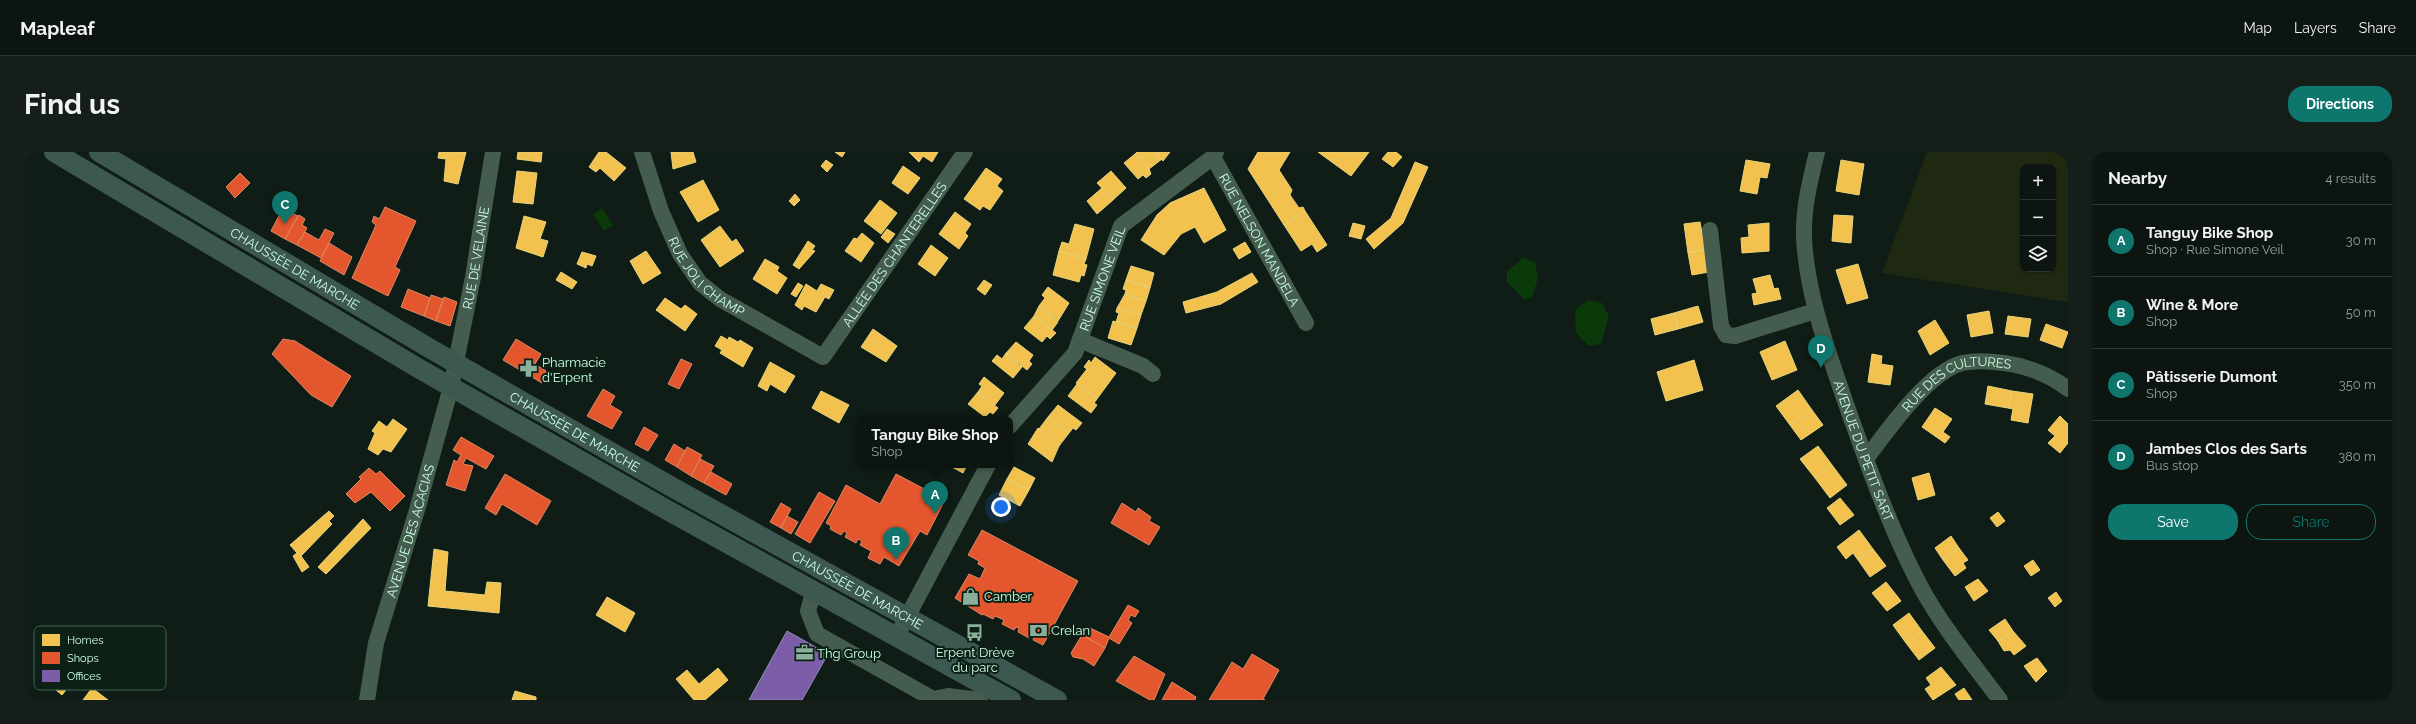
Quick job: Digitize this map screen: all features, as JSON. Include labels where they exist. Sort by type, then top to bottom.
[{"type":"main road","name":"CHAUSSÉE DE MARCHE","points":[[54,152],[451,387],[897,636],[992,698]]},
{"type":"main road","name":"CHAUSSÉE DE MARCHE","points":[[99,152],[677,490],[1057,700]]},
{"type":"street","name":"RUE DE VELAINE","points":[[456,362],[474,277],[493,152]]},
{"type":"street","name":"RUE JOLI CHAMP","points":[[642,152],[661,211],[680,254],[700,283],[720,299],[824,357]]},
{"type":"street","name":"ALLÉE DES CHANTERELLES","points":[[824,357],[964,152]]},
{"type":"street","name":"AVENUE DU PETIT SART","points":[[1817,152],[1805,200],[1804,223],[1807,275],[1815,310],[1866,459],[1924,592],[1965,654],[2000,700]]},
{"type":"street","name":"RUE NELSON MANDELA","points":[[1215,154],[1306,323]]},
{"type":"street","name":"RUE SIMONE VEIL","points":[[1013,423],[1075,353],[1121,226],[1215,154]]},
{"type":"street","points":[[1710,230],[1721,326],[1726,336],[1735,336],[1815,310]]},
{"type":"street","points":[[1080,340],[1143,366],[1153,374]]},
{"type":"street","name":"RUE DES CULTURES","points":[[1866,459],[1903,411],[1940,374],[1961,364],[1984,360],[2024,366],[2068,389]]},
{"type":"street","name":"AVENUE DES ACACIAS","points":[[367,700],[376,643],[415,518],[451,387],[456,362]]},
{"type":"street","points":[[897,636],[986,468]]},
{"type":"street","points":[[814,590],[808,611],[817,634],[933,699],[948,696],[992,698]]},
{"type":"shaded area","points":[[1927,152],[2068,152],[2068,302],[1882,273]]},
{"type":"shaded area","points":[[602,208],[613,225],[604,231],[593,214]]},
{"type":"shaded area","points":[[1523,258],[1535,262],[1538,278],[1532,297],[1525,300],[1507,282],[1507,272]]},
{"type":"shaded area","points":[[1588,300],[1602,303],[1609,316],[1601,344],[1589,346],[1576,333],[1575,310]]},
{"type":"building: Homes","points":[[439,152],[466,152],[458,184],[444,181],[446,159],[438,158]]},
{"type":"building: Homes","points":[[518,152],[542,152],[541,162],[517,159]]},
{"type":"building: Homes","points":[[599,152],[606,152],[626,168],[614,181],[600,168],[596,172],[589,167]]},
{"type":"building: Homes","points":[[671,152],[693,152],[696,162],[673,169]]},
{"type":"building: Homes","points":[[835,152],[845,152],[842,157]]},
{"type":"building: Homes","points":[[909,152],[938,152],[932,162],[923,156],[919,162]]},
{"type":"building: Homes","points":[[1137,152],[1155,152],[1162,159],[1149,169],[1135,154]]},
{"type":"building: Homes","points":[[1155,152],[1170,152],[1163,161]]},
{"type":"building: Homes","points":[[1258,152],[1290,152],[1279,170],[1292,190],[1290,195],[1299,208],[1303,207],[1305,211],[1284,225],[1248,169]]},
{"type":"building: Homes","points":[[1318,152],[1369,152],[1351,176]]},
{"type":"building: Homes","points":[[1388,152],[1396,152],[1402,157],[1393,167],[1382,159]]},
{"type":"building: Homes","points":[[1135,154],[1149,169],[1151,174],[1146,178],[1143,175],[1138,179],[1124,163]]},
{"type":"building: Homes","points":[[826,160],[833,165],[827,172],[821,166]]},
{"type":"building: Homes","points":[[1746,160],[1770,164],[1767,178],[1760,177],[1757,194],[1740,191]]},
{"type":"building: Homes","points":[[1841,160],[1864,164],[1859,195],[1836,191]]},
{"type":"building: Homes","points":[[1415,162],[1428,167],[1403,223],[1374,249],[1366,239],[1391,218]]},
{"type":"building: Homes","points":[[903,166],[920,178],[908,194],[892,183]]},
{"type":"building: Homes","points":[[986,168],[1002,179],[997,186],[1003,191],[990,210],[983,206],[980,210],[964,199]]},
{"type":"building: Homes","points":[[517,171],[537,173],[533,204],[513,202]]},
{"type":"building: Homes","points":[[1111,171],[1126,188],[1113,200],[1097,183]]},
{"type":"building: Homes","points":[[703,180],[719,210],[698,222],[680,192]]},
{"type":"building: Homes","points":[[1102,188],[1113,200],[1097,214],[1087,201]]},
{"type":"building: Homes","points":[[1204,188],[1226,230],[1204,243],[1195,227],[1181,234],[1164,255],[1141,240],[1157,215],[1170,203]]},
{"type":"building: Homes","points":[[795,194],[800,200],[794,206],[789,201]]},
{"type":"building: Homes","points":[[880,200],[897,213],[881,234],[864,221]]},
{"type":"building: Homes","points":[[1305,211],[1327,245],[1317,252],[1312,244],[1301,251],[1284,225]]},
{"type":"building: Homes","points":[[955,212],[971,224],[965,233],[968,236],[959,249],[939,234]]},
{"type":"building: Homes","points":[[1834,215],[1853,216],[1851,243],[1832,241]]},
{"type":"building: Homes","points":[[524,216],[546,222],[540,239],[548,241],[543,257],[516,248]]},
{"type":"building: Homes","points":[[1700,222],[1705,249],[1688,253],[1684,224]]},
{"type":"building: Homes","points":[[1353,223],[1365,226],[1361,239],[1349,236]]},
{"type":"building: Homes","points":[[1769,223],[1769,251],[1742,253],[1741,238],[1749,237],[1748,225]]},
{"type":"building: Homes","points":[[1075,224],[1094,229],[1086,259],[1059,251],[1062,242],[1069,244]]},
{"type":"building: Homes","points":[[720,226],[732,242],[736,239],[744,251],[720,267],[701,240]]},
{"type":"building: Homes","points":[[887,229],[895,234],[888,243],[881,237]]},
{"type":"building: Homes","points":[[862,233],[874,243],[861,262],[845,251],[854,238],[857,239]]},
{"type":"building: Homes","points":[[808,241],[815,246],[812,250],[815,251],[799,269],[793,265]]},
{"type":"building: Homes","points":[[1245,242],[1251,252],[1239,259],[1233,249]]},
{"type":"building: Homes","points":[[931,245],[948,258],[935,276],[918,264]]},
{"type":"building: Homes","points":[[1705,249],[1709,272],[1692,275],[1688,253]]},
{"type":"building: Homes","points":[[646,251],[661,273],[643,284],[630,261]]},
{"type":"building: Homes","points":[[1059,251],[1086,259],[1084,264],[1087,265],[1084,276],[1081,275],[1079,282],[1053,275]]},
{"type":"building: Homes","points":[[582,252],[596,256],[592,266],[587,264],[586,268],[577,264]]},
{"type":"building: Homes","points":[[765,259],[779,267],[777,271],[787,278],[777,294],[753,279]]},
{"type":"building: Homes","points":[[1858,264],[1868,298],[1847,304],[1836,270]]},
{"type":"building: Homes","points":[[1131,266],[1154,273],[1150,288],[1126,280]]},
{"type":"building: Homes","points":[[561,272],[577,282],[572,289],[556,280]]},
{"type":"building: Homes","points":[[1252,273],[1258,282],[1221,304],[1186,313],[1183,302],[1217,292]]},
{"type":"building: Homes","points":[[1770,275],[1774,289],[1778,288],[1781,299],[1754,305],[1752,294],[1757,293],[1753,279]]},
{"type":"building: Homes","points":[[984,280],[992,285],[985,295],[977,289]]},
{"type":"building: Homes","points":[[1126,280],[1150,288],[1146,301],[1125,294],[1126,290],[1123,289]]},
{"type":"building: Homes","points":[[798,283],[803,286],[796,297],[791,294]]},
{"type":"building: Homes","points":[[806,284],[817,291],[821,284],[834,290],[829,299],[825,297],[816,312],[804,306],[802,310],[795,305]]},
{"type":"building: Homes","points":[[1048,287],[1069,303],[1058,321],[1039,306],[1045,298],[1042,295]]},
{"type":"building: Homes","points":[[1125,294],[1146,301],[1141,315],[1117,308]]},
{"type":"building: Homes","points":[[665,298],[681,309],[685,305],[697,314],[685,331],[656,310]]},
{"type":"building: Homes","points":[[1039,306],[1058,322],[1052,330],[1034,316]]},
{"type":"building: Homes","points":[[1698,306],[1703,322],[1678,329],[1674,313]]},
{"type":"building: Homes","points":[[1117,308],[1141,315],[1137,328],[1116,322],[1119,313],[1116,312]]},
{"type":"building: Homes","points":[[1989,311],[1993,333],[1971,337],[1967,315]]},
{"type":"building: Homes","points":[[1674,313],[1678,329],[1655,335],[1651,319]]},
{"type":"building: Homes","points":[[1034,316],[1056,333],[1050,339],[1047,336],[1042,342],[1024,328]]},
{"type":"building: Homes","points":[[2008,316],[2031,319],[2028,337],[2005,334]]},
{"type":"building: Homes","points":[[1935,320],[1949,343],[1930,355],[1918,331]]},
{"type":"building: Homes","points":[[1113,321],[1137,328],[1131,345],[1108,338]]},
{"type":"building: Homes","points":[[2046,324],[2068,332],[2062,348],[2040,340]]},
{"type":"building: Homes","points":[[873,329],[897,346],[886,362],[861,347]]},
{"type":"building: Homes","points":[[721,336],[728,340],[729,337],[738,342],[740,340],[753,348],[743,367],[720,353],[722,350],[715,346]]},
{"type":"building: Homes","points":[[1785,341],[1797,370],[1772,380],[1760,352]]},
{"type":"building: Homes","points":[[1016,342],[1033,355],[1029,361],[1032,364],[1027,370],[1006,353]]},
{"type":"building: Homes","points":[[1006,353],[1022,367],[1013,378],[992,361],[997,355],[1002,359]]},
{"type":"building: Homes","points":[[1872,354],[1882,356],[1881,364],[1893,366],[1890,385],[1868,382]]},
{"type":"building: Homes","points":[[1095,357],[1116,373],[1097,399],[1076,383],[1087,369],[1084,367],[1089,360],[1091,363]]},
{"type":"building: Homes","points":[[1694,360],[1703,390],[1666,401],[1657,372]]},
{"type":"building: Homes","points":[[770,362],[795,376],[785,393],[770,384],[767,391],[758,386]]},
{"type":"building: Homes","points":[[984,377],[1004,393],[995,405],[978,392],[982,386],[979,384]]},
{"type":"building: Homes","points":[[1077,384],[1097,399],[1094,403],[1097,405],[1091,413],[1068,396]]},
{"type":"building: Homes","points":[[1988,386],[2012,391],[2008,408],[1985,404]]},
{"type":"building: Homes","points":[[1798,390],[1812,410],[1790,425],[1776,406]]},
{"type":"building: Homes","points":[[821,391],[849,405],[839,423],[812,408]]},
{"type":"building: Homes","points":[[2012,391],[2033,394],[2028,423],[2011,420],[2013,409],[2008,408]]},
{"type":"building: Homes","points":[[978,392],[998,408],[993,414],[990,412],[986,416],[984,416],[968,404]]},
{"type":"building: Homes","points":[[1058,405],[1082,423],[1076,430],[1073,428],[1069,433],[1048,417]]},
{"type":"building: Homes","points":[[1935,408],[1952,419],[1943,432],[1950,437],[1945,443],[1922,427]]},
{"type":"building: Homes","points":[[1812,410],[1823,425],[1801,440],[1790,425]]},
{"type":"building: Homes","points":[[2060,416],[2068,424],[2068,443],[2060,453],[2048,443],[2055,436],[2048,430]]},
{"type":"building: Homes","points":[[1048,417],[1069,433],[1059,446],[1039,429]]},
{"type":"building: Homes","points":[[393,419],[407,429],[391,452],[383,449],[378,455],[368,449],[375,433],[372,431],[379,421],[387,427]]},
{"type":"building: Homes","points":[[1038,428],[1059,446],[1052,462],[1028,444]]},
{"type":"building: Homes","points":[[1818,446],[1832,465],[1815,478],[1800,459]]},
{"type":"building: Homes","points":[[1832,465],[1847,485],[1830,498],[1815,478]]},
{"type":"building: Homes","points":[[1014,467],[1035,478],[1029,490],[1007,479]]},
{"type":"building: Homes","points":[[954,468],[966,468],[963,473]]},
{"type":"building: Homes","points":[[1929,473],[1935,495],[1918,500],[1912,478]]},
{"type":"building: Homes","points":[[1007,479],[1029,490],[1020,506],[999,495]]},
{"type":"building: Homes","points":[[1840,498],[1854,515],[1840,525],[1827,508]]},
{"type":"building: Homes","points":[[329,511],[334,516],[329,521],[332,524],[301,556],[309,567],[302,572],[293,556],[297,553],[290,545]]},
{"type":"building: Homes","points":[[1998,512],[2005,521],[1997,527],[1990,518]]},
{"type":"building: Homes","points":[[363,519],[371,528],[326,574],[318,567]]},
{"type":"building: Homes","points":[[1859,530],[1873,549],[1858,560],[1853,553],[1846,559],[1837,547]]},
{"type":"building: Homes","points":[[1951,536],[1959,548],[1943,560],[1935,548]]},
{"type":"building: Homes","points":[[1959,548],[1968,560],[1963,563],[1966,568],[1955,576],[1943,560]]},
{"type":"building: Homes","points":[[434,549],[448,552],[445,591],[485,595],[487,582],[501,583],[499,613],[428,606]]},
{"type":"building: Homes","points":[[1873,549],[1886,566],[1870,577],[1858,560]]},
{"type":"building: Homes","points":[[2033,560],[2040,570],[2031,576],[2024,566]]},
{"type":"building: Homes","points":[[1978,579],[1988,591],[1974,601],[1965,587]]},
{"type":"building: Homes","points":[[1886,582],[1901,601],[1887,611],[1872,593]]},
{"type":"building: Homes","points":[[2056,592],[2062,601],[2055,607],[2048,598]]},
{"type":"building: Homes","points":[[607,597],[635,613],[625,632],[596,615]]},
{"type":"building: Homes","points":[[1909,613],[1922,631],[1906,643],[1893,625]]},
{"type":"building: Homes","points":[[2005,619],[2013,631],[1998,641],[1989,630]]},
{"type":"building: Homes","points":[[1922,631],[1935,648],[1919,660],[1906,643]]},
{"type":"building: Homes","points":[[2013,631],[2026,646],[2014,655],[2010,650],[2004,651],[1998,641]]},
{"type":"building: Homes","points":[[2037,658],[2047,671],[2036,682],[2024,666]]},
{"type":"building: Homes","points":[[1941,667],[1956,685],[1933,700],[1925,689],[1931,685],[1926,678]]},
{"type":"building: Homes","points":[[718,668],[728,680],[705,700],[694,700],[676,679],[687,670],[699,684]]},
{"type":"building: Homes","points":[[1964,688],[1972,700],[1959,700],[1955,694]]},
{"type":"building: Homes","points":[[56,690],[66,690],[62,695]]},
{"type":"building: Homes","points":[[90,690],[95,690],[108,700],[83,700]]},
{"type":"building: Homes","points":[[515,691],[536,697],[536,700],[512,700]]},
{"type":"building: Shops","points":[[240,173],[250,183],[235,198],[226,187]]},
{"type":"building: Shops","points":[[385,207],[416,221],[395,267],[400,270],[388,296],[352,278],[376,225],[372,222],[374,216],[379,219]]},
{"type":"building: Shops","points":[[283,208],[298,216],[285,239],[271,231]]},
{"type":"building: Shops","points":[[299,215],[305,219],[302,225],[307,228],[297,245],[285,239]]},
{"type":"building: Shops","points":[[325,229],[334,233],[321,258],[297,245],[305,232],[319,240]]},
{"type":"building: Shops","points":[[329,243],[352,257],[344,275],[320,261]]},
{"type":"building: Shops","points":[[408,289],[430,298],[424,316],[401,307]]},
{"type":"building: Shops","points":[[431,295],[443,299],[436,321],[424,316]]},
{"type":"building: Shops","points":[[444,297],[457,302],[450,326],[436,321]]},
{"type":"building: Shops","points":[[283,339],[295,341],[351,376],[332,407],[311,395],[272,354]]},
{"type":"building: Shops","points":[[516,339],[541,354],[535,364],[548,374],[542,383],[503,360]]},
{"type":"building: Shops","points":[[681,359],[692,364],[679,389],[668,384]]},
{"type":"building: Shops","points":[[603,389],[615,396],[610,405],[622,412],[612,429],[587,416]]},
{"type":"building: Shops","points":[[644,427],[658,435],[648,451],[635,444]]},
{"type":"building: Shops","points":[[461,437],[494,456],[486,469],[466,458],[463,464],[473,466],[465,491],[446,485],[454,460],[457,462],[461,455],[453,450]]},
{"type":"building: Shops","points":[[674,444],[685,451],[677,467],[665,460]]},
{"type":"building: Shops","points":[[687,447],[702,455],[691,476],[677,467]]},
{"type":"building: Shops","points":[[700,459],[714,466],[704,483],[691,476]]},
{"type":"building: Shops","points":[[369,468],[376,474],[380,471],[405,496],[390,511],[371,492],[355,503],[346,494],[361,479],[359,477]]},
{"type":"building: Shops","points":[[711,472],[732,484],[726,495],[704,483]]},
{"type":"building: Shops","points":[[505,474],[551,501],[537,525],[502,504],[496,515],[485,508]]},
{"type":"building: Shops","points":[[896,474],[945,500],[927,535],[920,531],[899,566],[884,557],[880,564],[868,558],[871,551],[860,545],[862,541],[858,539],[856,543],[845,537],[847,533],[844,531],[841,535],[830,529],[831,526],[826,523],[846,485],[880,504]]},
{"type":"building: Shops","points":[[819,492],[835,501],[810,543],[795,534]]},
{"type":"building: Shops","points":[[781,503],[791,509],[781,528],[770,522]]},
{"type":"building: Shops","points":[[1122,503],[1136,512],[1138,508],[1151,517],[1149,521],[1160,527],[1149,545],[1111,523]]},
{"type":"building: Shops","points":[[787,516],[798,522],[791,534],[781,528]]},
{"type":"building: Shops","points":[[982,530],[1078,581],[1043,645],[1033,640],[1034,636],[1031,635],[1029,638],[1018,632],[1019,628],[1016,627],[1014,630],[1002,624],[1004,620],[995,616],[993,619],[983,614],[982,615],[955,598],[969,574],[980,579],[985,568],[978,564],[979,561],[968,555]]},
{"type":"building: Shops","points":[[1128,605],[1139,611],[1135,617],[1131,615],[1128,620],[1132,623],[1119,644],[1109,638],[1105,648],[1082,635],[1090,628],[1109,637]]},
{"type":"building: Shops","points":[[1082,635],[1105,648],[1094,666],[1083,659],[1073,657],[1071,653]]},
{"type":"building: Shops","points":[[1252,654],[1279,670],[1263,699],[1265,700],[1209,700],[1232,662],[1243,669]]},
{"type":"building: Shops","points":[[1134,656],[1165,674],[1154,700],[1150,700],[1116,681]]},
{"type":"building: Shops","points":[[1172,682],[1196,697],[1195,700],[1162,700]]},
{"type":"building: Offices","points":[[787,631],[828,654],[802,700],[749,700]]},
{"type":"place","name":"Pâtisserie Dumont","points":[[285,224]]},
{"type":"place","name":"Jambes Clos des Sarts","points":[[1821,368]]},
{"type":"place","name":"Pharmacie d'Erpent","points":[[529,369]]},
{"type":"place","name":"Tanguy Bike Shop","points":[[935,514]]},
{"type":"place","name":"Wine & More","points":[[896,560]]},
{"type":"place","name":"Camber","points":[[971,596]]},
{"type":"place","name":"Crelan","points":[[1038,630]]},
{"type":"place","name":"Erpent Drève du parc","points":[[975,633]]},
{"type":"place","name":"Thg Group","points":[[804,653]]}]
